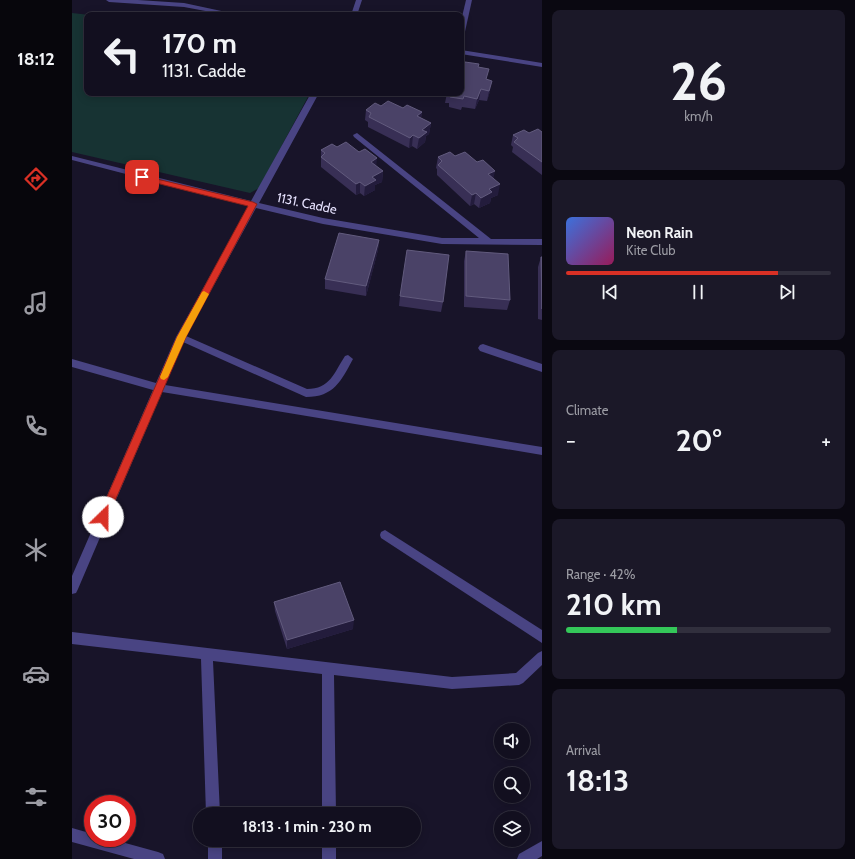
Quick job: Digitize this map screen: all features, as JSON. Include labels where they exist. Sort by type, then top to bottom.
[{"type":"street","points":[[109,0],[184,5],[221,12]]},
{"type":"street","points":[[177,0],[184,5]]},
{"type":"street","points":[[355,12],[359,0]]},
{"type":"street","points":[[464,22],[469,0]]},
{"type":"street","points":[[464,52],[542,65]]},
{"type":"street","points":[[72,588],[181,337],[313,96]]},
{"type":"street","points":[[357,135],[488,241]]},
{"type":"street","name":"1131. Cadde","points":[[72,158],[323,221],[442,241],[542,242]]},
{"type":"street","points":[[181,337],[306,393],[318,394],[328,389],[348,360]]},
{"type":"street","points":[[483,348],[542,368]]},
{"type":"street","points":[[72,363],[159,388],[285,410],[542,451]]},
{"type":"street","points":[[385,534],[542,637]]},
{"type":"street","points":[[72,638],[452,683],[519,680],[542,659]]},
{"type":"street","points":[[207,654],[213,807]]},
{"type":"street","points":[[328,669],[329,807]]},
{"type":"street","points":[[72,835],[158,859]]},
{"type":"street","points":[[214,847],[215,859]]},
{"type":"street","points":[[329,847],[329,859]]},
{"type":"street","points":[[524,859],[542,848]]},
{"type":"green space","points":[[72,13],[84,14],[84,96],[308,96],[259,188],[250,193],[72,152]]},
{"type":"building","points":[[465,62],[479,64],[478,67],[489,69],[486,79],[492,81],[489,91],[481,89],[477,99],[464,96]]},
{"type":"building","points":[[450,96],[464,96],[463,99]]},
{"type":"building","points":[[388,101],[403,108],[407,105],[422,112],[417,116],[431,123],[422,130],[427,132],[419,138],[413,135],[410,138],[369,117],[371,113],[366,110],[375,103],[381,106]]},
{"type":"building","points":[[538,129],[542,132],[542,162],[514,142],[518,138],[513,135],[524,130],[529,133]]},
{"type":"building","points":[[346,142],[359,152],[365,149],[377,158],[371,162],[383,171],[372,177],[376,180],[365,186],[360,182],[356,184],[321,157],[325,153],[321,150],[332,144],[337,147]]},
{"type":"building","points":[[450,152],[455,156],[465,152],[477,162],[483,160],[495,171],[488,174],[500,184],[489,189],[492,192],[481,198],[476,193],[472,195],[438,165],[442,161],[438,157]]},
{"type":"building","points":[[339,233],[379,240],[366,286],[325,279]]},
{"type":"building","points":[[407,250],[449,255],[443,302],[400,296]]},
{"type":"building","points":[[466,251],[508,254],[510,300],[466,296]]},
{"type":"building","points":[[541,257],[542,257],[542,309]]},
{"type":"building","points":[[340,582],[354,620],[287,640],[274,602]]},
{"type":"slow traffic","points":[[164,377],[181,337],[204,294]]},
{"type":"route","points":[[103,517],[181,337],[253,204],[142,177]]}]
